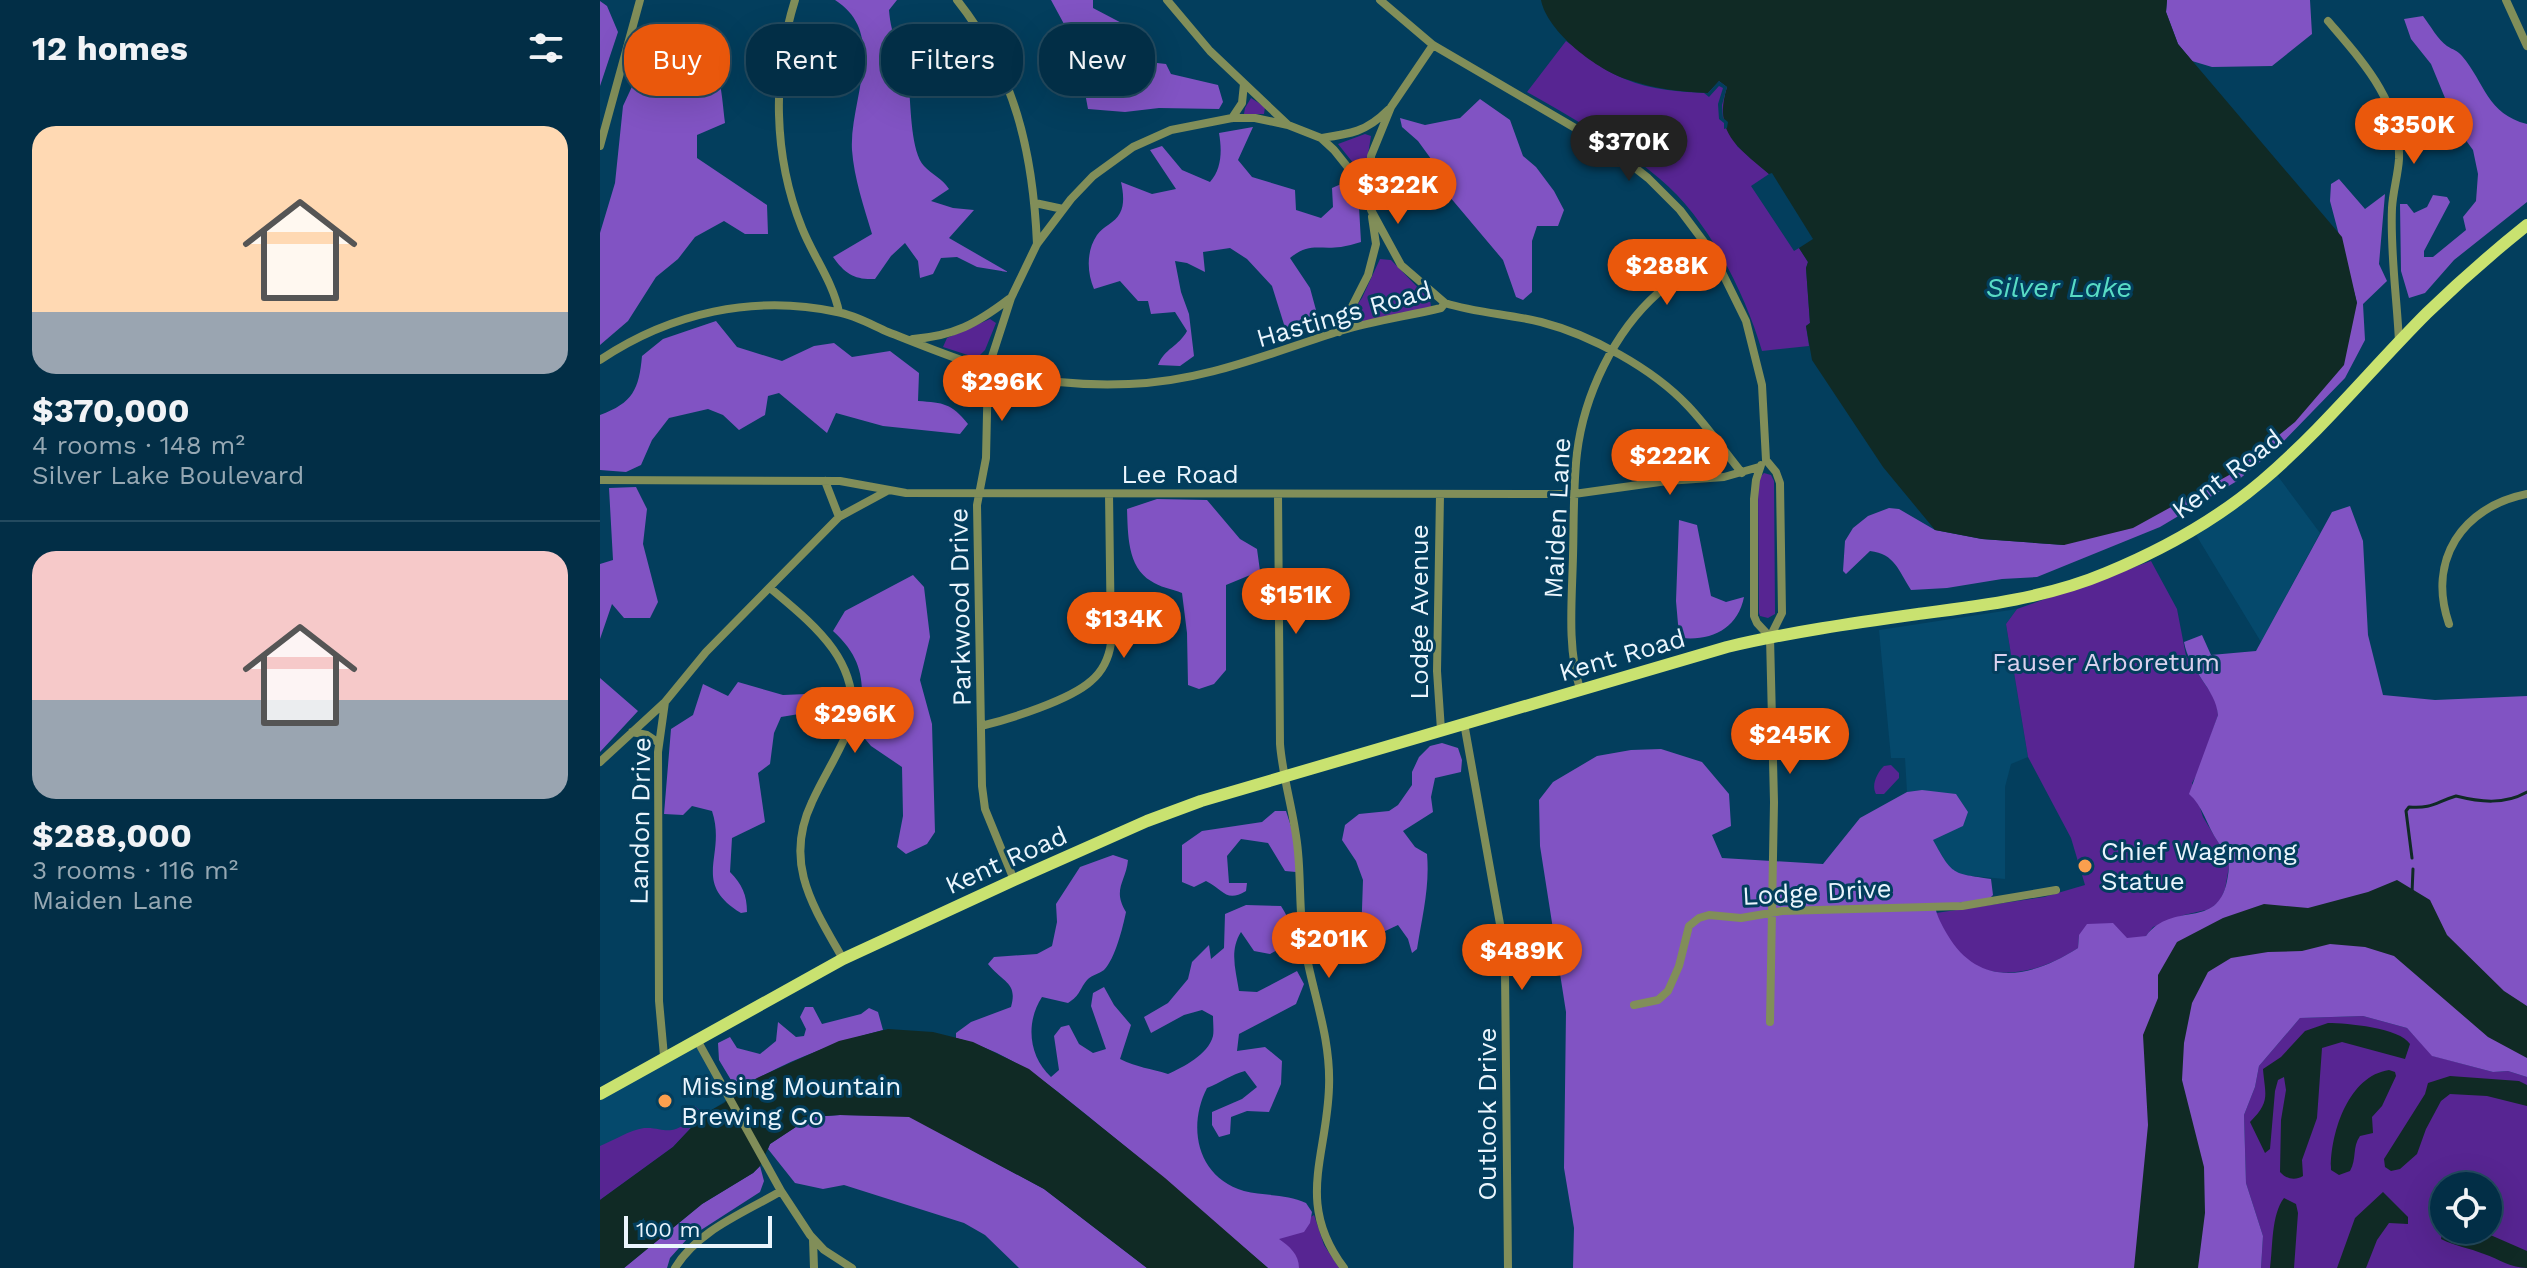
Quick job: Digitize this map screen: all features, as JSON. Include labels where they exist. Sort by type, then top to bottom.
[{"type":"main road","name":"Kent Road","points":[[600,1094],[843,959],[1178,809],[1580,689],[1770,637],[1994,604],[2104,574],[2217,515],[2260,484],[2300,448],[2399,343],[2490,254],[2527,225]]},
{"type":"street","points":[[600,146],[640,0]]},
{"type":"street","points":[[795,0],[780,73],[778,112],[784,165],[801,226],[833,291],[839,312]]},
{"type":"street","points":[[957,0],[989,47],[1016,107],[1029,160],[1037,244]]},
{"type":"street","points":[[1167,0],[1210,51],[1288,125],[1321,138],[1344,161],[1362,185],[1371,210],[1401,265],[1445,303]]},
{"type":"street","points":[[1380,0],[1433,45],[1611,149],[1665,194],[1713,254],[1736,299],[1758,363],[1765,405],[1762,464],[1754,499],[1754,616],[1770,637]]},
{"type":"street","points":[[2506,0],[2527,46]]},
{"type":"street","points":[[2328,21],[2373,73],[2393,121],[2399,157],[2392,208],[2399,343]]},
{"type":"street","points":[[1339,332],[1368,275],[1376,244],[1371,210],[1371,156],[1391,107],[1433,45]]},
{"type":"street","points":[[1232,118],[1242,103],[1244,84]]},
{"type":"street","points":[[1321,138],[1353,133],[1372,125],[1391,107]]},
{"type":"street","name":"Parkwood Drive","points":[[1014,880],[985,809],[982,786],[977,505],[986,458],[988,369],[1011,298],[1037,244],[1063,209],[1093,176],[1133,147],[1171,130],[1232,118],[1255,118],[1288,125]]},
{"type":"street","points":[[1035,203],[1063,209]]},
{"type":"street","name":"Maiden Lane","points":[[1580,689],[1575,673],[1573,644],[1574,494],[1582,428],[1611,350],[1638,314],[1657,294],[1713,254]]},
{"type":"street","name":"Hastings Road","points":[[908,339],[955,332],[981,320],[1011,298]]},
{"type":"street","name":"Hastings Road","points":[[600,360],[649,332],[710,311],[772,305],[839,312],[988,369],[1023,377],[1069,383],[1153,383],[1221,370],[1339,332],[1441,308],[1445,303],[1477,313],[1539,322],[1611,350],[1673,392],[1709,430],[1742,473]]},
{"type":"street","points":[[1762,464],[1776,472],[1780,483],[1782,613],[1770,637],[1774,802],[1770,1022]]},
{"type":"street","name":"Lee Road","points":[[600,480],[825,481],[866,484],[887,491],[1574,494],[1742,473],[1762,464]]},
{"type":"street","points":[[825,481],[839,517]]},
{"type":"street","name":"Landon Drive","points":[[664,1056],[659,1001],[659,743],[665,702],[706,652],[839,517],[887,491]]},
{"type":"street","points":[[981,726],[1014,718],[1080,688],[1099,673],[1108,658],[1111,643],[1109,494]]},
{"type":"street","points":[[1278,494],[1280,744],[1283,776],[1298,848],[1304,944],[1329,1062],[1328,1105],[1316,1187],[1317,1208],[1324,1233],[1344,1268]]},
{"type":"street","points":[[2449,624],[2442,605],[2441,582],[2444,562],[2457,539],[2470,520],[2488,507],[2527,494]]},
{"type":"street","name":"Lodge Avenue","points":[[1440,495],[1437,671],[1441,730]]},
{"type":"street","points":[[770,588],[839,655],[852,685],[851,723],[806,815],[799,853],[807,891],[843,959]]},
{"type":"street","points":[[600,762],[665,702]]},
{"type":"street","name":"Outlook Drive","points":[[1464,723],[1500,924],[1505,971],[1508,1268]]},
{"type":"street","points":[[632,732],[647,735],[659,743]]},
{"type":"street","name":"Lodge Drive","points":[[1634,1005],[1658,1000],[1668,991],[1679,966],[1689,926],[1709,915],[1757,917],[1915,906],[1962,906],[2056,890]]},
{"type":"street","points":[[697,1040],[781,1191],[813,1239],[852,1268]]},
{"type":"street","points":[[675,1268],[700,1239],[781,1191]]},
{"type":"street","points":[[813,1239],[814,1268]]},
{"type":"shaded area","points":[[835,0],[897,0],[889,10],[891,24],[881,24],[881,96],[910,96],[916,151],[924,166],[949,189],[931,201],[974,210],[949,238],[1008,272],[977,267],[957,257],[941,258],[933,274],[920,278],[918,261],[905,243],[891,256],[875,279],[851,275],[833,257],[872,234],[857,182],[852,150],[859,96],[865,96],[865,24],[856,24],[851,14]]},
{"type":"shaded area","points":[[1051,0],[1093,0],[1093,8],[1123,24],[1064,24]]},
{"type":"shaded area","points":[[2167,0],[2310,0],[2312,34],[2272,66],[2212,67],[2192,61],[2178,44],[2166,12]]},
{"type":"shaded area","points":[[600,1],[607,6],[618,32],[600,86]]},
{"type":"shaded area","points":[[2423,16],[2440,40],[2462,56],[2495,105],[2503,113],[2527,124],[2527,202],[2454,260],[2425,293],[2409,298],[2401,271],[2400,204],[2407,204],[2414,213],[2427,207],[2433,195],[2447,197],[2450,202],[2424,251],[2424,257],[2433,257],[2466,230],[2463,217],[2476,201],[2478,174],[2473,150],[2462,135],[2427,140],[2415,126],[2418,114],[2435,111],[2445,98],[2431,64],[2411,39],[2404,19]]},
{"type":"shaded area","points":[[1155,63],[1166,64],[1171,74],[1218,85],[1223,102],[1219,109],[1159,108],[1125,112],[1088,109],[1086,96],[1155,96]]},
{"type":"shaded area","points":[[628,96],[721,96],[725,123],[697,135],[697,158],[767,205],[768,234],[745,234],[724,221],[695,237],[678,259],[656,277],[628,321],[600,345],[600,233],[615,183],[623,106]]},
{"type":"shaded area","points":[[1480,99],[1510,120],[1523,156],[1536,167],[1564,210],[1558,226],[1537,226],[1532,241],[1532,292],[1523,300],[1516,297],[1503,260],[1444,190],[1434,163],[1418,141],[1402,127],[1400,118],[1425,125],[1460,118]]},
{"type":"shaded area","points":[[1253,127],[1238,160],[1252,177],[1295,190],[1296,210],[1321,218],[1333,207],[1332,188],[1348,181],[1359,207],[1361,242],[1341,247],[1309,248],[1290,258],[1310,288],[1316,310],[1305,325],[1287,334],[1272,286],[1247,259],[1230,248],[1203,252],[1205,272],[1175,261],[1189,314],[1194,356],[1180,366],[1158,365],[1187,331],[1175,312],[1151,314],[1148,301],[1138,301],[1120,281],[1094,289],[1089,262],[1093,241],[1120,213],[1123,202],[1121,182],[1152,194],[1176,189],[1150,150],[1162,146],[1182,170],[1210,182],[1220,159],[1219,133]]},
{"type":"shaded area","points":[[2339,179],[2365,209],[2385,194],[2379,264],[2387,281],[2363,304],[2365,340],[2345,378],[2279,446],[2237,481],[2160,527],[2037,577],[1911,590],[1891,559],[1870,551],[1846,574],[1843,571],[1845,541],[1853,528],[1868,516],[1889,508],[1899,509],[1935,530],[1982,539],[2064,545],[2357,303],[2330,201],[2331,184]]},
{"type":"shaded area","points":[[716,321],[737,347],[782,361],[814,346],[834,343],[852,357],[890,351],[919,373],[918,401],[946,405],[968,424],[960,434],[883,426],[836,413],[827,433],[779,393],[768,396],[765,415],[739,430],[723,415],[708,409],[669,418],[652,440],[641,465],[626,472],[600,470],[600,415],[620,405],[632,393],[639,377],[642,356],[663,339]]},
{"type":"shaded area","points":[[2274,471],[2320,533],[2261,642],[2193,530]]},
{"type":"shaded area","points":[[636,487],[647,509],[643,544],[658,602],[650,618],[624,618],[612,604],[600,639],[600,564],[613,560],[609,488]]},
{"type":"shaded area","points":[[1157,499],[1207,500],[1240,539],[1257,549],[1260,571],[1226,585],[1226,670],[1214,684],[1199,689],[1188,685],[1182,593],[1158,585],[1143,575],[1130,549],[1127,509]]},
{"type":"shaded area","points":[[2350,506],[2363,541],[2368,635],[2383,695],[2435,700],[2527,696],[2527,1077],[2508,1071],[2493,1072],[2432,1056],[2407,1028],[2363,1016],[2300,1018],[2259,1066],[2244,1115],[2246,1183],[2263,1236],[2261,1268],[1573,1268],[1574,1228],[1564,1168],[1566,1012],[1540,846],[1539,800],[1553,782],[1597,756],[1661,749],[1702,762],[1729,794],[1731,826],[1712,835],[1722,858],[1823,864],[1860,818],[1907,792],[1922,790],[1956,794],[1968,812],[1963,826],[1933,840],[1955,871],[1991,879],[1993,895],[1989,899],[1935,906],[1947,934],[1974,964],[1990,971],[2007,973],[2042,966],[2078,948],[2079,935],[2087,924],[2113,923],[2127,938],[2146,936],[2169,919],[2214,906],[2222,896],[2228,874],[2227,856],[2198,804],[2189,794],[2218,715],[2213,697],[2191,662],[2184,642],[2202,635],[2211,655],[2256,651],[2332,512]]},
{"type":"shaded area","points":[[1679,520],[1697,525],[1711,596],[1726,602],[1744,597],[1736,617],[1713,635],[1682,638],[1676,601]]},
{"type":"shaded area","points":[[913,575],[924,587],[930,637],[920,680],[932,724],[935,832],[927,844],[906,854],[897,847],[903,816],[902,767],[871,746],[860,733],[862,689],[858,665],[833,631],[845,611]]},
{"type":"shaded area","points":[[2017,609],[2006,624],[2028,757],[2011,764],[2005,787],[2005,879],[1960,875],[1951,870],[1932,840],[1945,834],[1922,790],[1907,792],[1905,758],[1891,758],[1879,630]]},
{"type":"shaded area","points":[[600,678],[638,711],[600,752]]},
{"type":"shaded area","points":[[738,682],[783,695],[807,694],[814,705],[799,714],[781,717],[774,733],[770,764],[758,773],[765,822],[732,838],[730,872],[743,890],[747,906],[747,912],[741,913],[726,902],[713,879],[716,842],[712,811],[692,806],[683,815],[664,814],[671,729],[693,715],[703,684],[728,696]]},
{"type":"shaded area","points":[[1442,743],[1458,748],[1462,760],[1461,772],[1435,778],[1431,797],[1433,812],[1403,831],[1415,847],[1427,854],[1426,890],[1417,949],[1412,953],[1408,939],[1398,925],[1383,932],[1381,940],[1363,942],[1363,880],[1356,861],[1342,840],[1345,825],[1359,814],[1389,811],[1398,805],[1412,785],[1412,772],[1419,757],[1430,746]]},
{"type":"shaded area","points":[[1275,811],[1286,811],[1298,848],[1296,872],[1285,871],[1268,843],[1241,839],[1227,856],[1229,883],[1247,883],[1246,891],[1234,896],[1225,894],[1206,881],[1194,887],[1182,882],[1182,845],[1202,831],[1262,822]]},
{"type":"shaded area","points":[[1113,855],[1128,860],[1120,891],[1126,912],[1115,951],[1104,970],[1088,979],[1078,995],[1068,1003],[1042,997],[1032,1028],[1038,1060],[1051,1077],[1059,1070],[1054,1036],[1061,1027],[1069,1025],[1079,1044],[1093,1053],[1106,1049],[1091,1006],[1093,993],[1104,987],[1131,1025],[1120,1059],[1168,1074],[1188,1064],[1201,1055],[1210,1043],[1213,1016],[1202,1010],[1184,1015],[1151,1033],[1144,1017],[1168,1003],[1188,979],[1192,962],[1209,945],[1211,959],[1224,948],[1225,914],[1246,905],[1281,906],[1290,924],[1288,944],[1270,954],[1254,951],[1241,932],[1234,954],[1239,991],[1257,992],[1297,971],[1304,984],[1296,1004],[1239,1034],[1237,1051],[1265,1047],[1282,1061],[1281,1084],[1269,1112],[1247,1111],[1231,1117],[1230,1134],[1219,1137],[1212,1125],[1212,1112],[1242,1099],[1257,1087],[1245,1071],[1207,1088],[1201,1103],[1198,1134],[1206,1163],[1228,1184],[1244,1191],[1306,1203],[1312,1212],[1304,1232],[1279,1239],[1295,1255],[1299,1268],[1268,1268],[1050,1086],[997,1053],[956,1038],[956,1033],[971,1022],[1011,1007],[1011,987],[988,964],[994,957],[1037,954],[1052,946],[1057,922],[1056,904],[1080,867]]},
{"type":"shaded area","points":[[805,1007],[813,1007],[822,1024],[861,1014],[869,1008],[878,1012],[883,1030],[808,1055],[737,1090],[719,1060],[718,1043],[730,1037],[737,1048],[760,1054],[776,1041],[778,1022],[796,1037],[804,1036],[806,1029],[800,1017]]},
{"type":"shaded area","points":[[697,1040],[730,1098],[704,1115],[673,1147],[600,1200],[600,1094]]},
{"type":"shaded area","points":[[909,1116],[1044,1189],[1147,1268],[1019,1268],[985,1235],[964,1223],[844,1185],[823,1189],[795,1183],[768,1149],[770,1144],[811,1117]]},
{"type":"shaded area","points":[[760,1166],[764,1181],[760,1192],[687,1239],[670,1258],[667,1268],[624,1268],[702,1204]]},
{"type":"green space","points":[[1566,41],[1609,72],[1645,86],[1708,93],[1719,81],[1727,87],[1737,146],[1769,174],[1751,186],[1794,251],[1799,248],[1808,262],[1810,323],[1806,326],[1809,346],[1762,351],[1746,305],[1723,258],[1677,195],[1612,143],[1527,92]]},
{"type":"green space","points":[[1251,98],[1265,107],[1264,114],[1244,114]]},
{"type":"green space","points":[[1365,134],[1371,136],[1365,173],[1362,174],[1338,144]]},
{"type":"green space","points":[[1380,259],[1391,260],[1430,300],[1431,307],[1357,323],[1351,321],[1350,315],[1362,298]]},
{"type":"green space","points":[[990,319],[996,323],[985,350],[977,358],[943,347],[947,338]]},
{"type":"green space","points":[[1764,473],[1771,475],[1774,481],[1775,614],[1768,618],[1759,613],[1758,479]]},
{"type":"green space","name":"Fauser Arboretum","points":[[2151,561],[2177,609],[2186,656],[2217,702],[2218,715],[2192,783],[2203,817],[2230,861],[2220,901],[2210,909],[2153,927],[2146,936],[2138,939],[2079,935],[2078,948],[2036,968],[1995,972],[1976,966],[1960,955],[1946,937],[1936,913],[2044,897],[2085,885],[2071,838],[2028,757],[2006,624],[2017,609]]},
{"type":"green space","points":[[1891,765],[1899,773],[1899,778],[1884,794],[1876,794],[1874,783],[1877,776],[1884,766]]},
{"type":"green space","points":[[2363,1016],[2407,1028],[2433,1056],[2493,1072],[2508,1071],[2527,1077],[2527,1268],[2261,1268],[2263,1236],[2246,1183],[2244,1115],[2259,1066],[2300,1018]]},
{"type":"green space","points":[[695,1106],[704,1114],[673,1147],[600,1200],[600,1146],[638,1129],[675,1129],[689,1122],[691,1108]]},
{"type":"green space","points":[[1314,1215],[1324,1245],[1339,1268],[1293,1268],[1276,1238]]},
{"type":"water","name":"Silver Lake","points":[[1541,0],[2167,0],[2166,12],[2178,44],[2342,237],[2357,303],[2344,365],[2295,422],[2231,474],[2133,528],[2064,545],[1982,539],[1935,530],[1883,467],[1812,360],[1806,326],[1810,323],[1808,262],[1799,248],[1813,239],[1772,173],[1769,174],[1747,155],[1731,137],[1723,116],[1727,87],[1719,81],[1708,93],[1678,91],[1649,86],[1617,75],[1589,59],[1563,37],[1545,12]]},
{"type":"water","points":[[2397,880],[2430,900],[2447,935],[2504,991],[2527,1006],[2527,1058],[2488,1037],[2394,956],[2365,947],[2330,944],[2302,951],[2231,958],[2208,972],[2192,1003],[2184,1043],[2182,1080],[2204,1167],[2205,1213],[2198,1268],[2134,1268],[2148,1125],[2143,1035],[2158,998],[2158,975],[2177,942],[2223,918],[2264,904],[2308,908],[2368,892]]},
{"type":"water","points":[[2328,1023],[2385,1030],[2410,1044],[2405,1059],[2342,1042],[2322,1048],[2317,1118],[2302,1160],[2303,1176],[2291,1178],[2280,1172],[2281,1120],[2286,1090],[2284,1077],[2278,1080],[2275,1091],[2270,1149],[2265,1153],[2250,1122],[2264,1103],[2263,1069],[2281,1057],[2305,1031]]},
{"type":"water","points":[[888,1029],[933,1032],[973,1042],[1029,1069],[1165,1178],[1268,1268],[1147,1268],[1044,1189],[909,1117],[840,1115],[811,1117],[770,1144],[760,1166],[753,1173],[702,1204],[624,1268],[600,1268],[600,1200],[673,1147],[704,1114],[757,1078],[839,1041]]},
{"type":"water","points":[[2389,1070],[2396,1076],[2382,1106],[2372,1117],[2373,1133],[2360,1136],[2350,1171],[2339,1175],[2331,1170],[2332,1156],[2344,1109],[2362,1083]]},
{"type":"water","points":[[2450,1076],[2519,1081],[2527,1085],[2527,1106],[2487,1096],[2450,1094],[2441,1101],[2417,1154],[2400,1169],[2391,1171],[2385,1167],[2384,1159],[2425,1094],[2428,1083]]},
{"type":"water","points":[[2383,1192],[2408,1217],[2408,1224],[2389,1223],[2377,1240],[2366,1268],[2337,1268],[2355,1218]]},
{"type":"water","points":[[2284,1198],[2296,1204],[2298,1213],[2294,1268],[2270,1268],[2275,1222]]},
{"type":"water","points":[[2502,1240],[2527,1251],[2527,1268],[2510,1265],[2455,1244],[2502,1244]]},
{"type":"pier","points":[[1719,81],[1727,87],[1722,105],[1723,118],[1728,122],[1724,129],[1724,123],[1719,119],[1718,104],[1723,88],[1719,86],[1709,97],[1704,93],[1708,93]]},
{"type":"waterway","points":[[2412,858],[2406,811],[2409,807],[2429,806],[2456,796],[2501,801],[2527,792]]},
{"type":"waterway","points":[[2412,893],[2413,869]]},
{"type":"place","name":"Chief Wagmong Statue","points":[[2085,866]]},
{"type":"place","name":"Missing Mountain Brewing Co","points":[[665,1101]]}]
